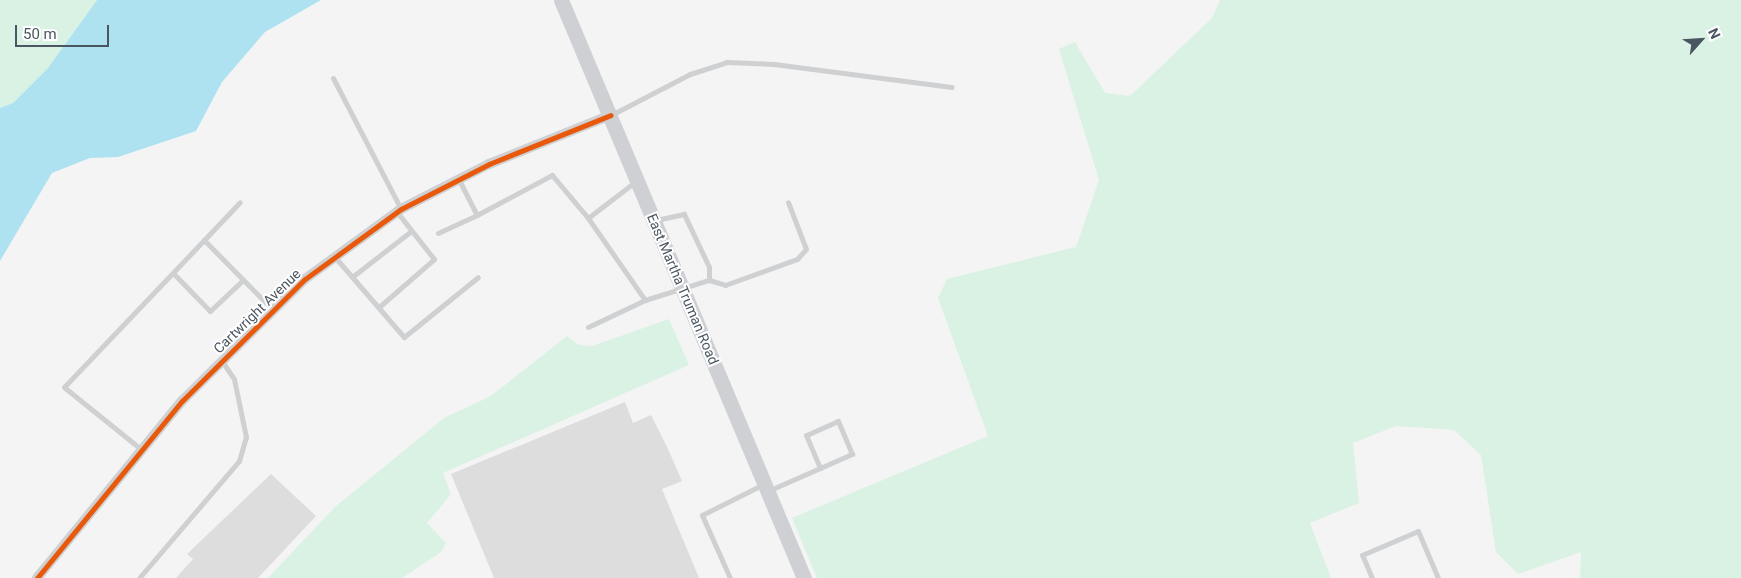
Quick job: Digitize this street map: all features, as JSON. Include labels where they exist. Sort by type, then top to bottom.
[{"type":"main road","name":"East Martha Truman Road","points":[[561,0],[611,115],[804,578]]},
{"type":"street","name":"Cartwright Avenue","points":[[37,578],[142,450],[222,360],[273,310],[334,256],[399,211],[459,180],[611,115]]},
{"type":"lane","points":[[611,115],[690,74],[726,62],[774,64],[952,87]]},
{"type":"lane","points":[[332,78],[399,211],[434,259],[378,307]]},
{"type":"lane","points":[[438,233],[552,175],[588,218],[645,300]]},
{"type":"lane","points":[[459,180],[477,214]]},
{"type":"lane","points":[[588,218],[638,180]]},
{"type":"lane","points":[[142,450],[64,386],[240,202]]},
{"type":"lane","points":[[588,327],[645,300],[683,291],[709,280],[725,285],[797,259],[806,248],[788,202]]},
{"type":"lane","points":[[654,220],[684,214],[709,267],[709,280]]},
{"type":"lane","points":[[352,277],[411,230]]},
{"type":"lane","points":[[204,240],[273,310]]},
{"type":"lane","points":[[334,256],[404,337],[478,277]]},
{"type":"lane","points":[[173,273],[210,311],[243,280]]},
{"type":"lane","points":[[139,578],[239,461],[246,437],[234,379],[222,360]]},
{"type":"lane","points":[[730,578],[702,515],[820,468],[852,454],[838,421],[806,435],[820,468]]},
{"type":"lane","points":[[1372,578],[1362,555],[1418,532],[1438,578]]},
{"type":"green space","points":[[0,0],[97,0],[48,68],[13,103],[0,108]]},
{"type":"green space","points":[[1220,0],[1741,0],[1741,578],[1580,578],[1581,552],[1518,574],[1496,552],[1481,455],[1454,430],[1396,426],[1353,443],[1359,503],[1310,523],[1331,578],[817,578],[792,518],[988,436],[938,298],[947,279],[1076,247],[1099,180],[1059,49],[1075,42],[1105,93],[1130,96],[1212,18]]},
{"type":"green space","points":[[669,319],[689,365],[443,473],[451,494],[427,523],[446,543],[441,552],[402,578],[268,578],[335,507],[444,418],[491,396],[567,336],[579,345],[592,346]]},
{"type":"water","points":[[97,0],[321,0],[265,32],[222,82],[196,131],[118,157],[90,158],[52,173],[0,261],[0,108],[13,103],[48,68]]},
{"type":"building","points":[[625,402],[633,423],[651,415],[682,481],[662,489],[699,578],[494,578],[451,474]]},
{"type":"building","points":[[271,474],[316,516],[258,578],[176,578],[193,559],[187,554]]},
{"type":"cycle path","points":[[37,578],[182,401],[305,279],[401,209],[489,164],[611,115]]}]
